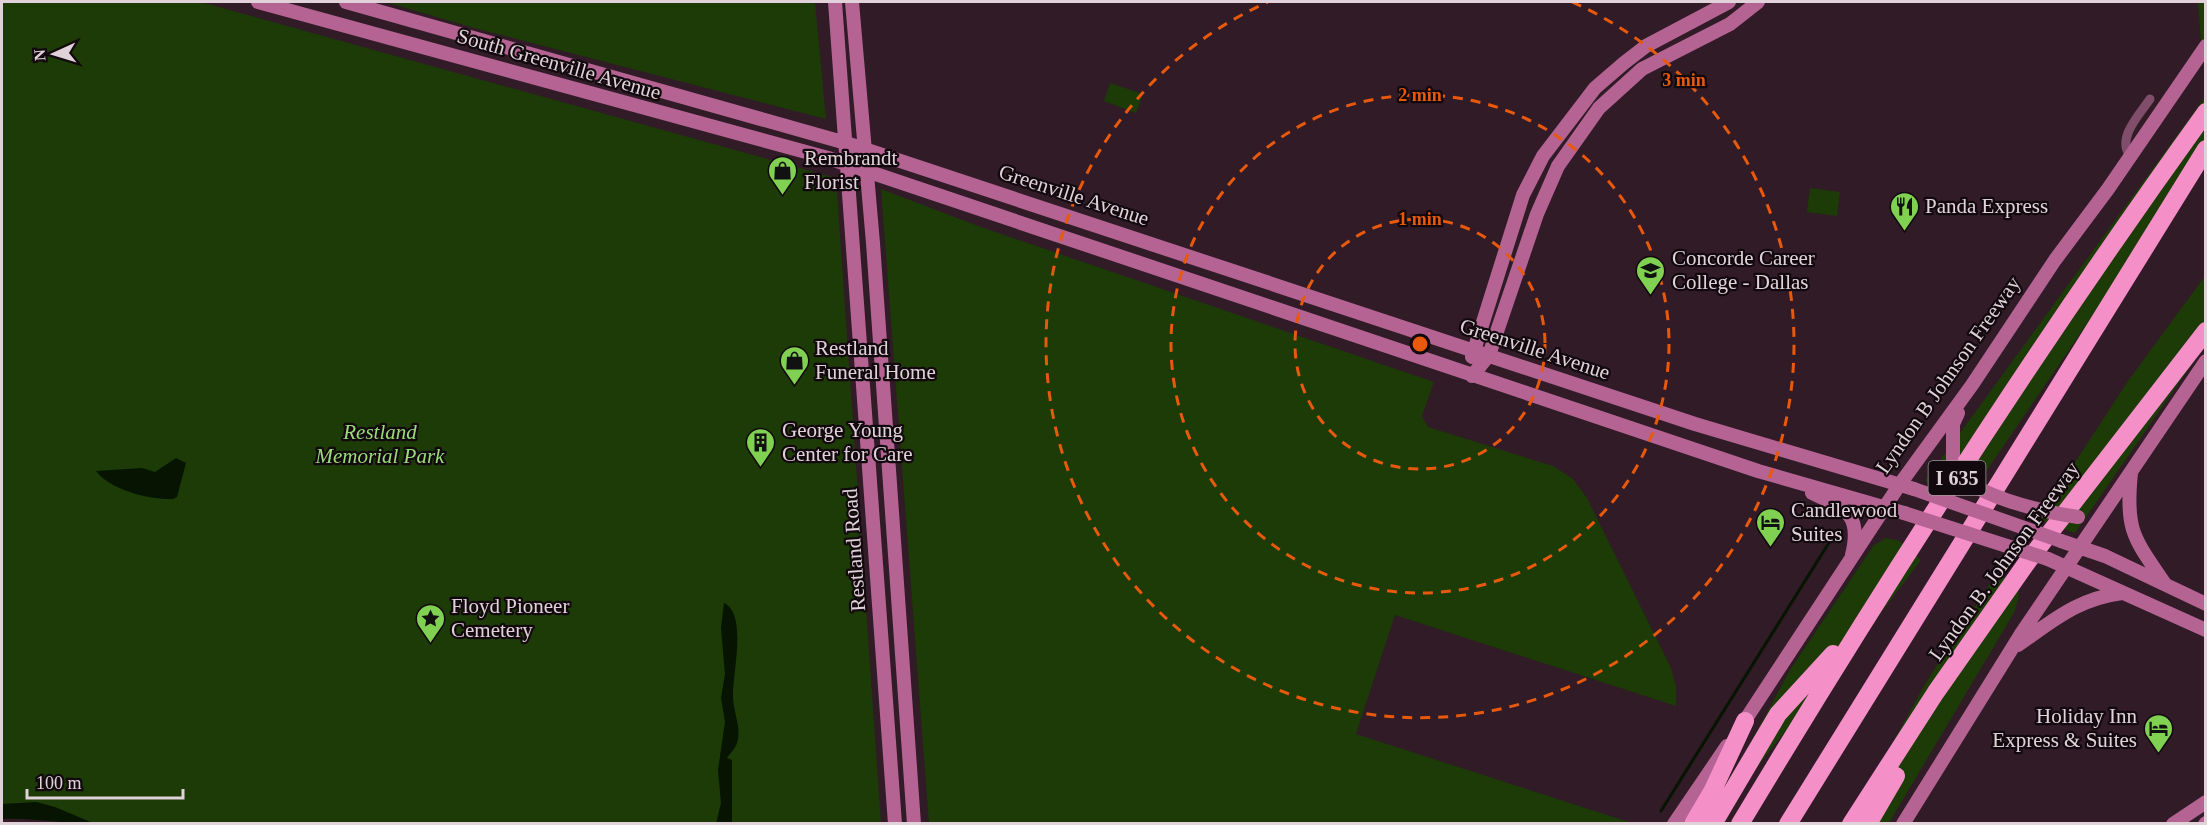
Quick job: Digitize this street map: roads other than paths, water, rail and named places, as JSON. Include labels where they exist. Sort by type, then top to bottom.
[{"type":"highway","name":"I 635","points":[[1740,824],[1861,624],[2054,332],[2205,112]]},
{"type":"highway","points":[[1788,824],[2205,149]]},
{"type":"highway","name":"Lyndon B. Johnson Freeway","points":[[1851,824],[1936,692],[2028,561],[2204,332]]},
{"type":"highway","points":[[1868,824],[2005,596]]},
{"type":"highway","points":[[1713,824],[1778,714],[1861,624]]},
{"type":"highway","points":[[1693,824],[1713,790],[1745,722]]},
{"type":"main road","name":"South Greenville Avenue","points":[[258,2],[848,165]]},
{"type":"main road","name":"South Greenville Avenue","points":[[346,2],[846,143]]},
{"type":"main road","name":"Restland Road","points":[[835,2],[895,824]]},
{"type":"main road","name":"Restland Road","points":[[852,2],[867,172],[914,824]]},
{"type":"main road","points":[[1472,376],[1472,350],[1523,195],[1543,156],[1595,88],[1624,63],[1646,46],[1729,2]]},
{"type":"main road","points":[[1472,376],[1489,355],[1537,214],[1558,166],[1599,108],[1642,69],[1730,24],[1758,2]]},
{"type":"main road","name":"Lyndon B Johnson Freeway","points":[[1674,824],[1745,722],[1900,484],[1967,392],[2055,260],[2131,157],[2205,46]]},
{"type":"main road","points":[[678,119],[685,98]]},
{"type":"main road","points":[[762,140],[767,120]]},
{"type":"main road","name":"Greenville Avenue","points":[[846,143],[1654,410],[1900,484],[2080,546],[2205,604]]},
{"type":"main road","points":[[1543,156],[1558,166]]},
{"type":"main road","name":"Greenville Avenue","points":[[848,165],[1646,434],[2048,559],[2205,630]]},
{"type":"main road","points":[[1199,284],[1206,262]]},
{"type":"main road","points":[[1904,824],[2066,566],[2131,471],[2200,380],[2205,361]]},
{"type":"main road","points":[[1967,392],[1953,424],[1953,464],[1956,473],[1969,484],[2040,511],[2078,517],[2105,510]]},
{"type":"main road","points":[[1646,434],[1654,410]]},
{"type":"main road","points":[[2131,471],[2127,507],[2132,532],[2166,586]]},
{"type":"main road","points":[[1796,481],[1814,494],[1838,504],[1853,520],[1855,541],[1849,565]]},
{"type":"main road","points":[[2012,650],[2079,603],[2122,593]]},
{"type":"main road","points":[[2173,824],[2205,802]]},
{"type":"street","points":[[2131,157],[2126,151],[2125,140],[2150,99]]},
{"type":"waterway","points":[[1661,811],[1835,533]]},
{"type":"place","name":"Rembrandt Florist","points":[[783,196]]},
{"type":"place","name":"Panda Express","points":[[1904,232]]},
{"type":"place","name":"Concorde Career College - Dallas","points":[[1651,296]]},
{"type":"place","name":"Restland Funeral Home","points":[[794,386]]},
{"type":"place","name":"George Young Center for Care","points":[[761,468]]},
{"type":"place","name":"Candlewood Suites","points":[[1770,548]]},
{"type":"place","name":"Floyd Pioneer Cemetery","points":[[430,644]]},
{"type":"place","name":"Holiday Inn Express & Suites","points":[[2158,754]]},
{"type":"park label","name":"Restland Memorial Park","points":[[380,444]]}]
